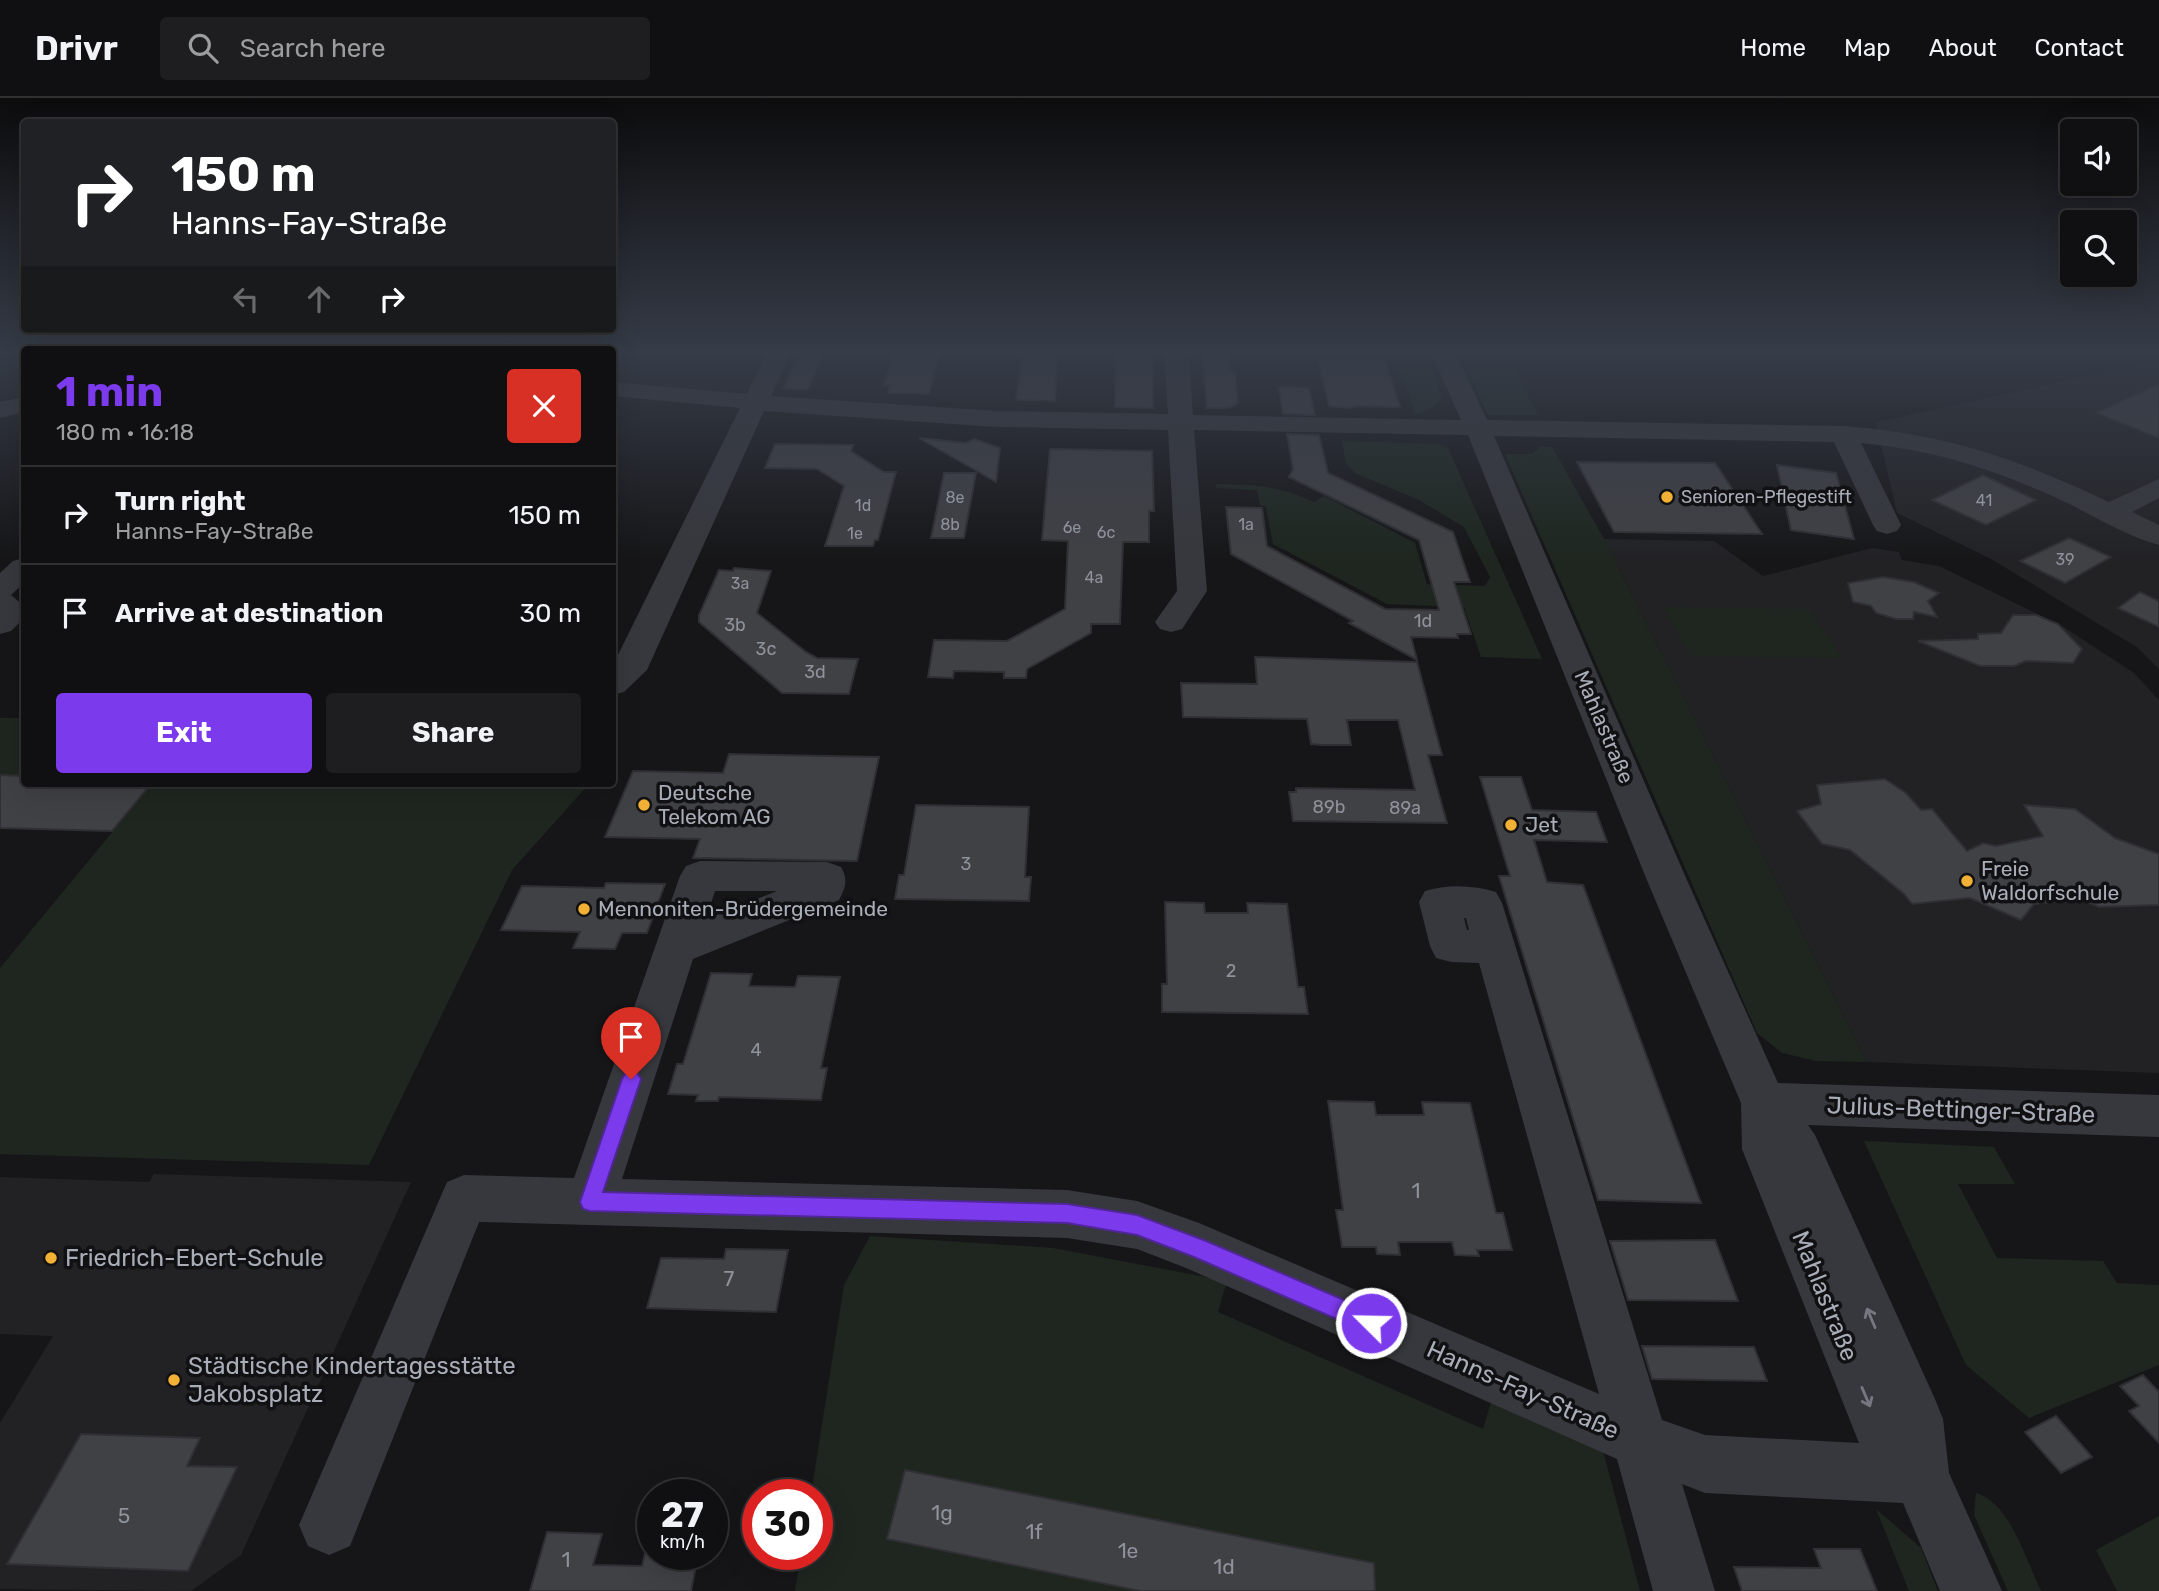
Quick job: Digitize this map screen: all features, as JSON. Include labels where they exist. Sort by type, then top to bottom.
[{"type":"street","points":[[616,681],[630,670],[746,422]]},
{"type":"street","points":[[1108,422],[1843,434],[1898,439],[1955,450],[1998,464],[2159,536]]},
{"type":"street","points":[[1415,428],[1428,422]]},
{"type":"street","name":"Mahlastraße","points":[[1476,422],[1666,878],[1764,1103],[1766,1149],[1871,1408],[1876,1419],[1920,1475],[1971,1591]]},
{"type":"street","points":[[1171,622],[1192,591],[1186,479],[1179,424]]},
{"type":"street","points":[[1843,434],[1887,525]]},
{"type":"street","points":[[2109,513],[2159,487]]},
{"type":"street","points":[[0,589],[21,570]]},
{"type":"street","points":[[0,601],[13,612],[0,624]]},
{"type":"street","name":"Hanns-Fay-Straße","points":[[1495,947],[1641,1441]]},
{"type":"street","points":[[590,1202],[676,948]]},
{"type":"street","name":"Julius-Bettinger-Straße","points":[[1764,1103],[2159,1116]]},
{"type":"street","name":"Hanns-Fay-Straße","points":[[329,1525],[464,1198],[1067,1214],[1137,1225],[1199,1248],[1641,1441],[1705,1464],[1920,1475]]},
{"type":"street","points":[[1641,1441],[1684,1591]]},
{"type":"shaded area","points":[[1876,422],[2159,422],[2159,669],[2138,648],[1991,559],[1897,513]]},
{"type":"shaded area","points":[[1342,441],[1439,444],[1448,448],[1542,659],[1481,657],[1464,607],[1387,604],[1273,544],[1266,507],[1260,505],[1257,490],[1216,488],[1216,484],[1266,487],[1314,502],[1324,496],[1415,543],[1427,584],[1485,586],[1490,577],[1464,527],[1419,500],[1355,473],[1346,463]]},
{"type":"shaded area","points":[[1541,446],[1552,447],[1604,539],[1867,1062],[1816,1061],[1782,1053],[1757,1033],[1505,454],[1532,454]]},
{"type":"shaded area","name":"Freie Waldorfschule","points":[[1604,539],[1714,541],[1763,576],[1872,548],[1899,552],[1902,560],[1939,566],[2062,626],[2134,673],[2159,700],[2159,1073],[1867,1062]]},
{"type":"shaded area","points":[[1663,607],[1809,609],[1843,658],[1690,656]]},
{"type":"shaded area","points":[[0,718],[21,718],[21,775],[0,775]]},
{"type":"shaded area","points":[[150,787],[586,787],[512,870],[369,1165],[0,1154],[0,968]]},
{"type":"shaded area","points":[[1864,1141],[1994,1147],[2015,1184],[1958,1184],[1997,1258],[2103,1261],[2117,1283],[2159,1285],[2159,1365],[2029,1418],[1966,1365]]},
{"type":"shaded area","name":"Städtische Kindertagesstätte Jakobsplatz","points":[[154,1174],[411,1182],[241,1555],[191,1591],[0,1589],[0,1423],[53,1336],[0,1334],[0,1177],[149,1182]]},
{"type":"shaded area","points":[[870,1236],[1053,1248],[1227,1281],[1218,1312],[1483,1429],[1492,1399],[1601,1443],[1640,1591],[795,1591],[798,1570],[833,1570],[833,1479],[813,1479],[844,1285]]},
{"type":"shaded area","points":[[1976,1493],[1988,1498],[2007,1520],[2041,1591],[2008,1591],[1974,1515]]},
{"type":"shaded area","points":[[1876,1509],[1921,1548],[1938,1591],[1909,1591]]},
{"type":"shaded area","points":[[2159,1516],[2159,1591],[2117,1591],[2096,1550]]},
{"type":"building","points":[[2118,422],[2159,422],[2159,438]]},
{"type":"building","points":[[1287,434],[1319,435],[1328,473],[1453,532],[1470,582],[1454,582],[1471,634],[1457,634],[1458,638],[1411,637],[1417,660],[1349,623],[1353,621],[1231,554],[1226,507],[1262,508],[1267,546],[1385,609],[1439,610],[1419,540],[1289,477],[1293,469]]},
{"type":"building","points":[[919,438],[966,443],[974,439],[1000,448],[996,482]]},
{"type":"building","points":[[775,444],[853,445],[851,451],[884,472],[896,472],[878,540],[875,540],[873,546],[825,546],[844,486],[817,469],[765,468]]},
{"type":"building","points":[[1050,449],[1152,451],[1154,511],[1149,511],[1149,542],[1123,542],[1120,624],[1091,624],[1091,633],[1027,669],[1026,678],[1004,678],[1004,672],[954,671],[953,678],[928,677],[934,640],[1007,641],[1065,609],[1068,541],[1042,540]]},
{"type":"building","name":"Senioren-Pflegestift","points":[[1577,462],[1715,463],[1762,534],[1614,532]]},
{"type":"building","points":[[1777,465],[1836,473],[1854,539],[1791,530]]},
{"type":"building","points":[[944,473],[976,473],[964,538],[931,538]]},
{"type":"building","points":[[1983,475],[2036,500],[1986,525],[1932,500]]},
{"type":"building","points":[[2069,538],[2111,557],[2065,583],[2020,561]]},
{"type":"building","points":[[734,568],[771,571],[757,613],[806,652],[817,658],[858,659],[849,694],[782,693],[699,622],[699,615],[719,570],[733,571]]},
{"type":"building","points":[[1883,577],[1914,582],[1939,593],[1928,601],[1937,617],[1914,612],[1913,619],[1896,619],[1876,613],[1871,606],[1853,602],[1848,583]]},
{"type":"building","points":[[2140,592],[2159,601],[2159,627],[2118,608]]},
{"type":"building","points":[[2013,615],[2036,615],[2058,624],[2082,649],[2073,663],[2026,661],[2014,666],[1980,666],[1918,641],[1978,639],[1978,634],[2001,633]]},
{"type":"building","points":[[1255,657],[1417,662],[1442,755],[1428,755],[1447,823],[1293,821],[1289,792],[1296,792],[1296,788],[1415,790],[1398,720],[1347,720],[1351,745],[1321,745],[1311,744],[1307,719],[1183,717],[1181,683],[1257,684]]},
{"type":"building","points":[[729,754],[879,757],[857,861],[693,858],[700,839],[605,837],[633,771],[723,773]]},
{"type":"building","points":[[0,775],[21,776],[21,787],[149,787],[112,831],[0,828]]},
{"type":"building","points":[[1480,777],[1521,777],[1532,810],[1596,812],[1607,842],[1534,840],[1547,882],[1583,885],[1701,1203],[1598,1200],[1499,876],[1510,876]]},
{"type":"building","points":[[1885,779],[1906,793],[1921,810],[1932,809],[1967,851],[1983,843],[1996,846],[2043,836],[2024,805],[2075,809],[2115,838],[2159,854],[2159,905],[2099,907],[2081,899],[2034,904],[2021,920],[1970,898],[1912,904],[1904,894],[1850,850],[1822,844],[1797,811],[1821,804],[1817,785]]},
{"type":"building","points":[[916,805],[1029,807],[1025,877],[1031,877],[1029,901],[895,899],[899,875],[904,875]]},
{"type":"building","name":"Mennoniten-Brüdergemeinde","points":[[606,883],[665,884],[647,933],[622,933],[615,949],[573,948],[580,932],[501,930],[522,886],[604,888]]},
{"type":"building","points":[[1165,902],[1204,903],[1205,913],[1248,913],[1247,903],[1287,904],[1298,987],[1304,987],[1308,1014],[1162,1012],[1162,984],[1167,984]]},
{"type":"building","points":[[711,973],[752,974],[749,986],[795,987],[798,976],[840,977],[821,1068],[827,1068],[821,1100],[719,1097],[718,1101],[696,1101],[698,1095],[668,1094],[677,1064],[683,1064]]},
{"type":"building","points":[[1328,1101],[1374,1102],[1376,1115],[1424,1115],[1422,1102],[1470,1103],[1496,1213],[1503,1213],[1512,1250],[1477,1250],[1479,1256],[1455,1255],[1452,1242],[1398,1242],[1400,1255],[1377,1254],[1376,1247],[1342,1247],[1336,1210],[1343,1210]]},
{"type":"building","points":[[1715,1240],[1738,1301],[1628,1300],[1610,1241]]},
{"type":"building","points":[[726,1249],[788,1250],[776,1312],[647,1308],[661,1258],[724,1259]]},
{"type":"building","points":[[1642,1346],[1754,1347],[1767,1381],[1652,1379]]},
{"type":"building","points":[[2143,1375],[2159,1392],[2159,1443],[2129,1411],[2139,1406],[2120,1386]]},
{"type":"building","points":[[2056,1416],[2092,1457],[2061,1473],[2025,1432]]},
{"type":"building","points":[[81,1434],[200,1438],[187,1466],[237,1467],[188,1571],[7,1564]]},
{"type":"building","points":[[905,1470],[1374,1563],[1375,1591],[1140,1591],[887,1539]]},
{"type":"building","points":[[547,1532],[602,1534],[593,1565],[637,1566],[637,1570],[695,1570],[691,1591],[530,1591]]},
{"type":"building","points":[[1814,1549],[1860,1549],[1877,1591],[1742,1591],[1734,1567],[1821,1568]]},
{"type":"place","name":"Senioren-Pflegestift","points":[[1667,497]]},
{"type":"place","name":"Deutsche Telekom AG","points":[[644,805]]},
{"type":"place","name":"Jet","points":[[1511,825]]},
{"type":"place","name":"Freie Waldorfschule","points":[[1967,881]]},
{"type":"place","name":"Mennoniten-Brüdergemeinde","points":[[584,909]]},
{"type":"place","name":"Friedrich-Ebert-Schule","points":[[51,1258]]},
{"type":"place","name":"Städtische Kindertagesstätte Jakobsplatz","points":[[174,1380]]},
{"type":"route","points":[[631,1079],[590,1202],[1067,1214],[1137,1225],[1199,1248],[1371,1323]]}]
